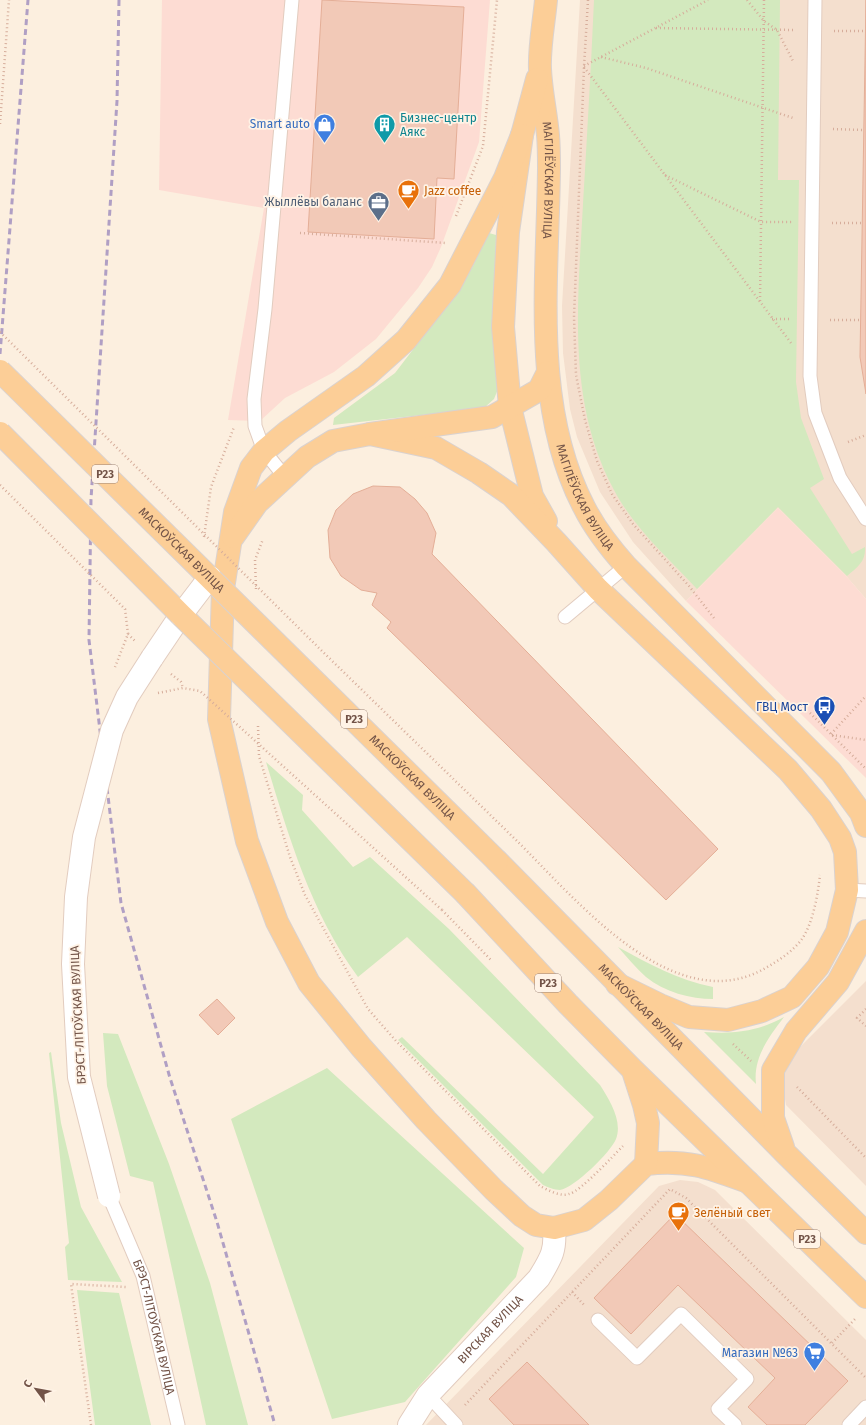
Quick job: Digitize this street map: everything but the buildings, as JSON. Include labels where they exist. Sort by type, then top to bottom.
[{"type":"main road","name":"МАГІЛЁЎСКАЯ ВУЛІЦА","points":[[522,135],[540,69],[546,0]]},
{"type":"main road","name":"МАГІЛЁЎСКАЯ ВУЛІЦА","points":[[540,69],[549,157],[546,323],[548,372],[557,431],[572,482],[588,514],[604,539],[626,566],[831,772],[861,813],[866,826]]},
{"type":"main road","points":[[522,135],[533,136],[545,144],[549,157]]},
{"type":"main road","points":[[522,135],[508,232],[503,327],[510,407],[532,496],[556,542]]},
{"type":"main road","points":[[522,135],[505,178],[450,285],[406,340],[366,376],[288,431],[264,451],[251,468],[240,493],[235,512],[223,589],[219,719],[247,841],[277,922],[310,982],[366,1053],[426,1120],[516,1211],[536,1225],[554,1228],[584,1220],[609,1200],[646,1164],[681,1162],[699,1165],[748,1182]]},
{"type":"main road","name":"МАСКОЎСКАЯ ВУЛІЦА","points":[[0,371],[497,861],[786,1154]]},
{"type":"main road","points":[[231,540],[257,503],[307,457],[333,441],[370,434],[492,417],[539,390],[548,372]]},
{"type":"main road","name":"Р23","points":[[0,433],[181,615],[466,894],[568,1004],[632,1069],[866,1297]]},
{"type":"main road","points":[[370,434],[436,448],[479,473],[511,496],[556,542],[598,589],[788,770],[810,796],[840,838],[856,890],[838,932],[818,967],[792,997],[762,1011],[728,1020],[689,1016],[660,1005],[617,984]]},
{"type":"main road","points":[[786,1154],[772,1118],[773,1070],[796,1031],[838,982],[866,931]]},
{"type":"main road","points":[[632,1069],[644,1105],[648,1123],[646,1164]]},
{"type":"main road","name":"Р23","points":[[786,1154],[866,1233]]},
{"type":"street","name":"БРЭСТ-ЛІТОЎСКАЯ ВУЛІЦА","points":[[109,1196],[79,1077],[73,964],[76,896],[84,837],[112,730],[127,697],[181,615],[210,577]]},
{"type":"street","name":"ВІРСКАЯ ВУЛІЦА","points":[[409,1425],[428,1395],[539,1278],[550,1260],[555,1244],[554,1228]]},
{"type":"lane","points":[[285,477],[264,451],[255,426],[255,408],[292,0]]},
{"type":"lane","points":[[816,0],[810,369],[815,413],[840,478],[866,519]]},
{"type":"lane","points":[[565,617],[626,566]]},
{"type":"lane","name":"БРЭСТ-ЛІТОЎСКАЯ ВУЛІЦА","points":[[109,1196],[143,1276],[178,1425]]},
{"type":"lane","points":[[598,1320],[637,1358],[681,1314],[747,1379],[718,1409],[735,1425]]},
{"type":"lane","points":[[428,1395],[453,1423]]},
{"type":"lane","points":[[848,1425],[866,1407]]},
{"type":"path","points":[[0,124],[9,0]]},
{"type":"path","points":[[454,220],[483,146],[497,0]]},
{"type":"path","points":[[588,0],[574,317],[576,375],[585,420],[596,461],[612,494],[633,524],[689,586],[717,622]]},
{"type":"path","points":[[584,66],[708,0]]},
{"type":"path","points":[[747,0],[764,21],[777,30],[797,70]]},
{"type":"path","points":[[760,302],[764,0]]},
{"type":"path","points":[[656,28],[763,30]]},
{"type":"path","points":[[601,57],[646,68],[828,129],[864,130]]},
{"type":"path","points":[[584,66],[810,369]]},
{"type":"path","points":[[664,174],[761,222]]},
{"type":"path","points":[[300,233],[446,243],[449,235]]},
{"type":"path","points":[[0,332],[323,652],[611,933],[661,966],[693,979],[721,982],[754,975],[784,956],[802,939],[817,902],[820,872]]},
{"type":"path","points":[[204,539],[211,487],[229,439],[240,414],[255,408]]},
{"type":"path","points":[[843,444],[866,435]]},
{"type":"path","points":[[0,485],[125,609],[128,634],[132,638]]},
{"type":"path","points":[[256,591],[255,560],[264,536]]},
{"type":"path","points":[[181,682],[183,688]]},
{"type":"path","points":[[154,696],[160,693],[183,688],[200,690],[442,910],[492,961]]},
{"type":"path","points":[[201,690],[201,697]]},
{"type":"path","points":[[866,696],[831,734],[866,740]]},
{"type":"path","points":[[258,725],[259,756],[290,857],[305,895],[373,1016],[540,1186],[553,1193],[569,1195],[579,1188],[626,1143]]},
{"type":"path","points":[[861,774],[866,769]]},
{"type":"path","points":[[866,1009],[857,1018],[866,1026]]},
{"type":"path","points":[[729,1041],[753,1063]]},
{"type":"path","points":[[795,1085],[866,1158]]},
{"type":"path","points":[[453,1423],[670,1189],[686,1198],[866,1378]]},
{"type":"path","points":[[91,1425],[71,1284],[127,1287]]},
{"type":"path","points":[[832,1343],[857,1316]]},
{"type":"shaded area","points":[[162,0],[490,0],[479,142],[441,247],[432,267],[418,288],[376,339],[334,372],[285,398],[260,421],[228,420],[264,208],[159,190]]},
{"type":"shaded area","points":[[580,0],[866,0],[866,599],[847,577],[778,508],[686,601],[633,542],[600,492],[577,437],[570,409],[563,353],[562,306]]},
{"type":"shaded area","points":[[778,508],[847,577],[866,599],[866,778],[686,601]]},
{"type":"shaded area","points":[[866,981],[866,1186],[786,1105],[783,1087],[785,1073],[796,1051]]},
{"type":"shaded area","points":[[680,1180],[698,1182],[715,1190],[866,1340],[866,1425],[426,1425],[659,1186]]},
{"type":"green space","points":[[594,0],[780,0],[778,180],[799,180],[796,382],[801,418],[824,479],[810,488],[852,554],[865,547],[863,560],[858,567],[847,576],[778,507],[697,589],[641,530],[631,517],[614,490],[599,456],[588,421],[582,386],[578,314]]},
{"type":"green space","points":[[489,233],[496,235],[495,308],[498,389],[494,399],[484,408],[333,425],[334,418],[395,373],[461,287]]},
{"type":"green space","points":[[266,762],[303,795],[302,810],[353,867],[370,857],[449,929],[600,1085],[614,1110],[618,1125],[618,1132],[613,1145],[607,1152],[591,1169],[574,1183],[560,1190],[543,1185],[398,1040],[402,1037],[543,1174],[594,1117],[407,937],[358,977],[341,952],[314,901],[283,818]]},
{"type":"green space","points":[[618,947],[676,976],[713,987],[713,999],[696,998],[678,994],[661,987],[646,977]]},
{"type":"green space","points":[[784,1017],[767,1041],[759,1057],[756,1084],[704,1032],[725,1033],[745,1031],[764,1026]]},
{"type":"green space","points":[[103,1033],[118,1034],[169,1164],[210,1283],[248,1425],[206,1425],[153,1182],[130,1176],[107,1086]]},
{"type":"green space","points":[[51,1052],[61,1123],[81,1207],[122,1282],[68,1280],[65,1247],[69,1243],[49,1053]]},
{"type":"green space","points":[[327,1068],[524,1248],[516,1277],[405,1402],[332,1419],[231,1119]]},
{"type":"green space","points":[[77,1290],[119,1293],[151,1425],[95,1425]]},
{"type":"railway","points":[[0,354],[28,0]]},
{"type":"railway","points":[[119,0],[117,101],[91,499],[89,640],[121,903],[170,1078],[217,1222],[275,1425]]},
{"type":"place","name":"Smart auto","points":[[325,144]]},
{"type":"place","name":"Бизнес-центр Аякс","points":[[385,144]]},
{"type":"place","name":"Jazz coffee","points":[[409,210]]},
{"type":"place","name":"Жыллёвы баланс","points":[[378,222]]},
{"type":"place","name":"ГВЦ Мост","points":[[824,726]]},
{"type":"place","name":"Зелёный свет","points":[[678,1232]]},
{"type":"place","name":"Магазин №63","points":[[814,1372]]}]
